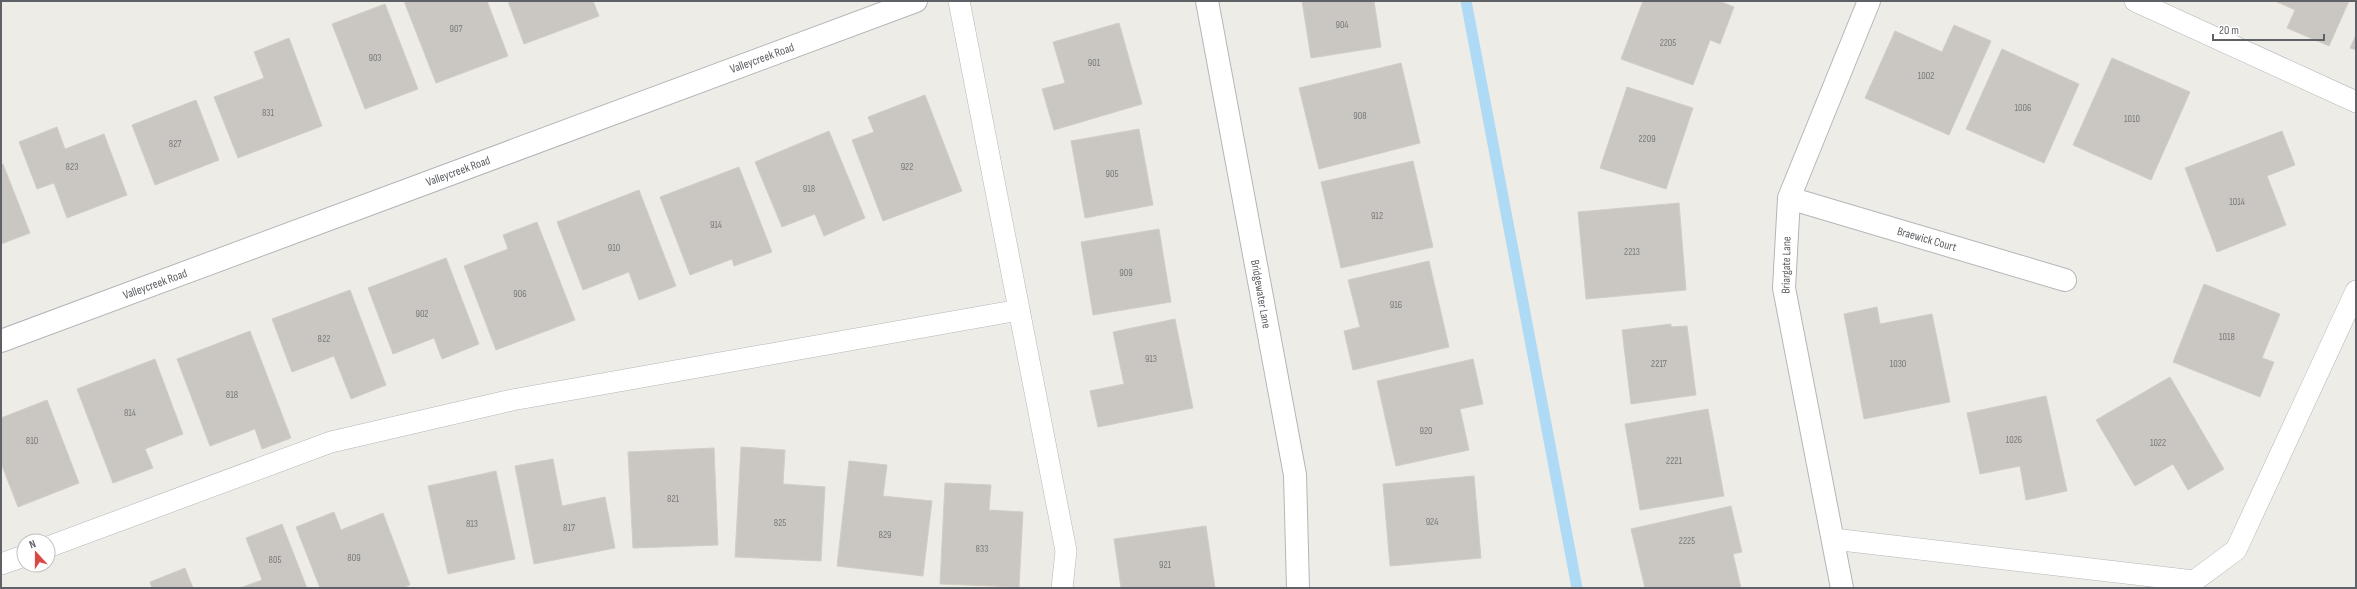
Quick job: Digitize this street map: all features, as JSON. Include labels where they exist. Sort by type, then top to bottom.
[{"type":"street","name":"Valleycreek Road","points":[[1,341],[916,1]]},
{"type":"street","name":"Bridgewater Lane","points":[[1207,1],[1295,475],[1298,588]]},
{"type":"street","name":"Briargate Lane","points":[[1842,588],[1784,288],[1789,198],[1869,1]]},
{"type":"street","name":"Braewick Court","points":[[1789,198],[2065,280]]},
{"type":"lane","points":[[959,1],[1066,551],[1062,588]]},
{"type":"lane","points":[[2135,1],[2356,102]]},
{"type":"lane","points":[[1833,539],[2194,581],[2236,550],[2356,291]]},
{"type":"lane","points":[[56,544],[330,442],[512,400],[1019,310]]},
{"type":"lane","points":[[1,564],[16,559]]},
{"type":"building","points":[[404,1],[487,1],[508,56],[436,83]]},
{"type":"building","points":[[508,1],[593,1],[599,16],[524,44]]},
{"type":"building","points":[[1302,1],[1374,1],[1381,47],[1311,58]]},
{"type":"building","points":[[1643,1],[1719,1],[1734,7],[1720,44],[1710,40],[1693,85],[1621,59]]},
{"type":"building","points":[[2275,1],[2349,1],[2329,46],[2287,28],[2295,10]]},
{"type":"building","points":[[385,4],[418,89],[365,109],[332,24]]},
{"type":"building","points":[[1119,23],[1142,104],[1054,130],[1042,89],[1065,83],[1053,42]]},
{"type":"building","points":[[1954,25],[1991,41],[1949,135],[1865,98],[1895,31],[1942,52]]},
{"type":"building","points":[[2356,35],[2356,50],[2350,48]]},
{"type":"building","points":[[289,38],[322,126],[238,158],[214,97],[264,78],[254,52]]},
{"type":"building","points":[[2002,49],[2079,84],[2044,163],[1966,129]]},
{"type":"building","points":[[2112,58],[2190,92],[2151,180],[2073,145]]},
{"type":"building","points":[[1401,63],[1420,143],[1319,169],[1299,88]]},
{"type":"building","points":[[1627,87],[1693,108],[1666,189],[1600,168]]},
{"type":"building","points":[[925,95],[962,191],[883,221],[852,140],[874,132],[868,117]]},
{"type":"building","points":[[196,100],[219,160],[155,185],[132,125]]},
{"type":"building","points":[[57,127],[65,149],[104,134],[127,195],[67,218],[54,183],[37,189],[19,142]]},
{"type":"building","points":[[1139,129],[1153,205],[1085,218],[1071,141]]},
{"type":"building","points":[[829,131],[865,218],[824,236],[815,214],[782,227],[755,162]]},
{"type":"building","points":[[2282,131],[2295,165],[2267,176],[2286,225],[2217,252],[2185,168]]},
{"type":"building","points":[[1413,161],[1433,247],[1341,268],[1321,182]]},
{"type":"building","points":[[3,164],[30,233],[1,244],[1,165]]},
{"type":"building","points":[[739,167],[772,252],[734,266],[732,259],[690,275],[660,197]]},
{"type":"building","points":[[639,190],[676,286],[639,300],[629,272],[583,290],[557,222]]},
{"type":"building","points":[[1679,203],[1686,290],[1586,299],[1578,212]]},
{"type":"building","points":[[537,222],[575,320],[496,350],[464,266],[508,249],[503,235]]},
{"type":"building","points":[[1159,229],[1171,302],[1093,315],[1081,242]]},
{"type":"building","points":[[446,258],[479,344],[442,359],[434,338],[393,354],[368,288]]},
{"type":"building","points":[[1429,261],[1449,347],[1353,370],[1344,331],[1360,327],[1348,280]]},
{"type":"building","points":[[2204,284],[2280,314],[2262,358],[2274,362],[2260,397],[2173,362]]},
{"type":"building","points":[[350,290],[386,385],[351,399],[334,356],[292,372],[272,319]]},
{"type":"building","points":[[1877,307],[1880,324],[1932,314],[1950,402],[1864,419],[1844,314]]},
{"type":"building","points":[[1175,319],[1193,408],[1098,427],[1090,391],[1124,384],[1113,332]]},
{"type":"building","points":[[1671,324],[1671,327],[1687,326],[1696,395],[1631,404],[1622,330]]},
{"type":"building","points":[[250,331],[291,438],[262,449],[255,429],[210,446],[177,359]]},
{"type":"building","points":[[155,359],[183,434],[145,449],[153,468],[113,483],[77,389]]},
{"type":"building","points":[[1473,359],[1483,404],[1460,409],[1469,450],[1396,466],[1377,381]]},
{"type":"building","points":[[2170,377],[2224,469],[2188,490],[2173,464],[2135,486],[2096,420]]},
{"type":"building","points":[[2046,396],[2067,491],[2026,500],[2020,466],[1980,474],[1967,413]]},
{"type":"building","points":[[47,400],[79,483],[18,507],[1,463],[1,418]]},
{"type":"building","points":[[1708,409],[1724,496],[1640,510],[1625,424]]},
{"type":"building","points":[[741,447],[785,450],[783,484],[825,487],[821,561],[735,557]]},
{"type":"building","points":[[714,448],[718,545],[633,548],[628,452]]},
{"type":"building","points":[[553,459],[562,506],[605,497],[615,548],[534,564],[515,466]]},
{"type":"building","points":[[849,461],[887,465],[883,496],[932,501],[923,576],[837,566]]},
{"type":"building","points":[[496,471],[515,559],[448,574],[428,486]]},
{"type":"building","points":[[1474,476],[1481,558],[1390,566],[1383,484]]},
{"type":"building","points":[[945,483],[991,485],[989,510],[1023,512],[1019,587],[940,584]]},
{"type":"building","points":[[1731,506],[1742,552],[1733,554],[1741,588],[1645,588],[1631,529]]},
{"type":"building","points":[[334,512],[341,530],[383,513],[410,585],[402,588],[320,588],[296,527]]},
{"type":"building","points":[[282,524],[307,588],[240,588],[262,580],[246,538]]},
{"type":"building","points":[[1206,526],[1215,588],[1121,588],[1114,539]]},
{"type":"building","points":[[185,568],[193,588],[152,588],[150,582]]},
{"type":"waterway","points":[[1466,1],[1577,588]]}]
